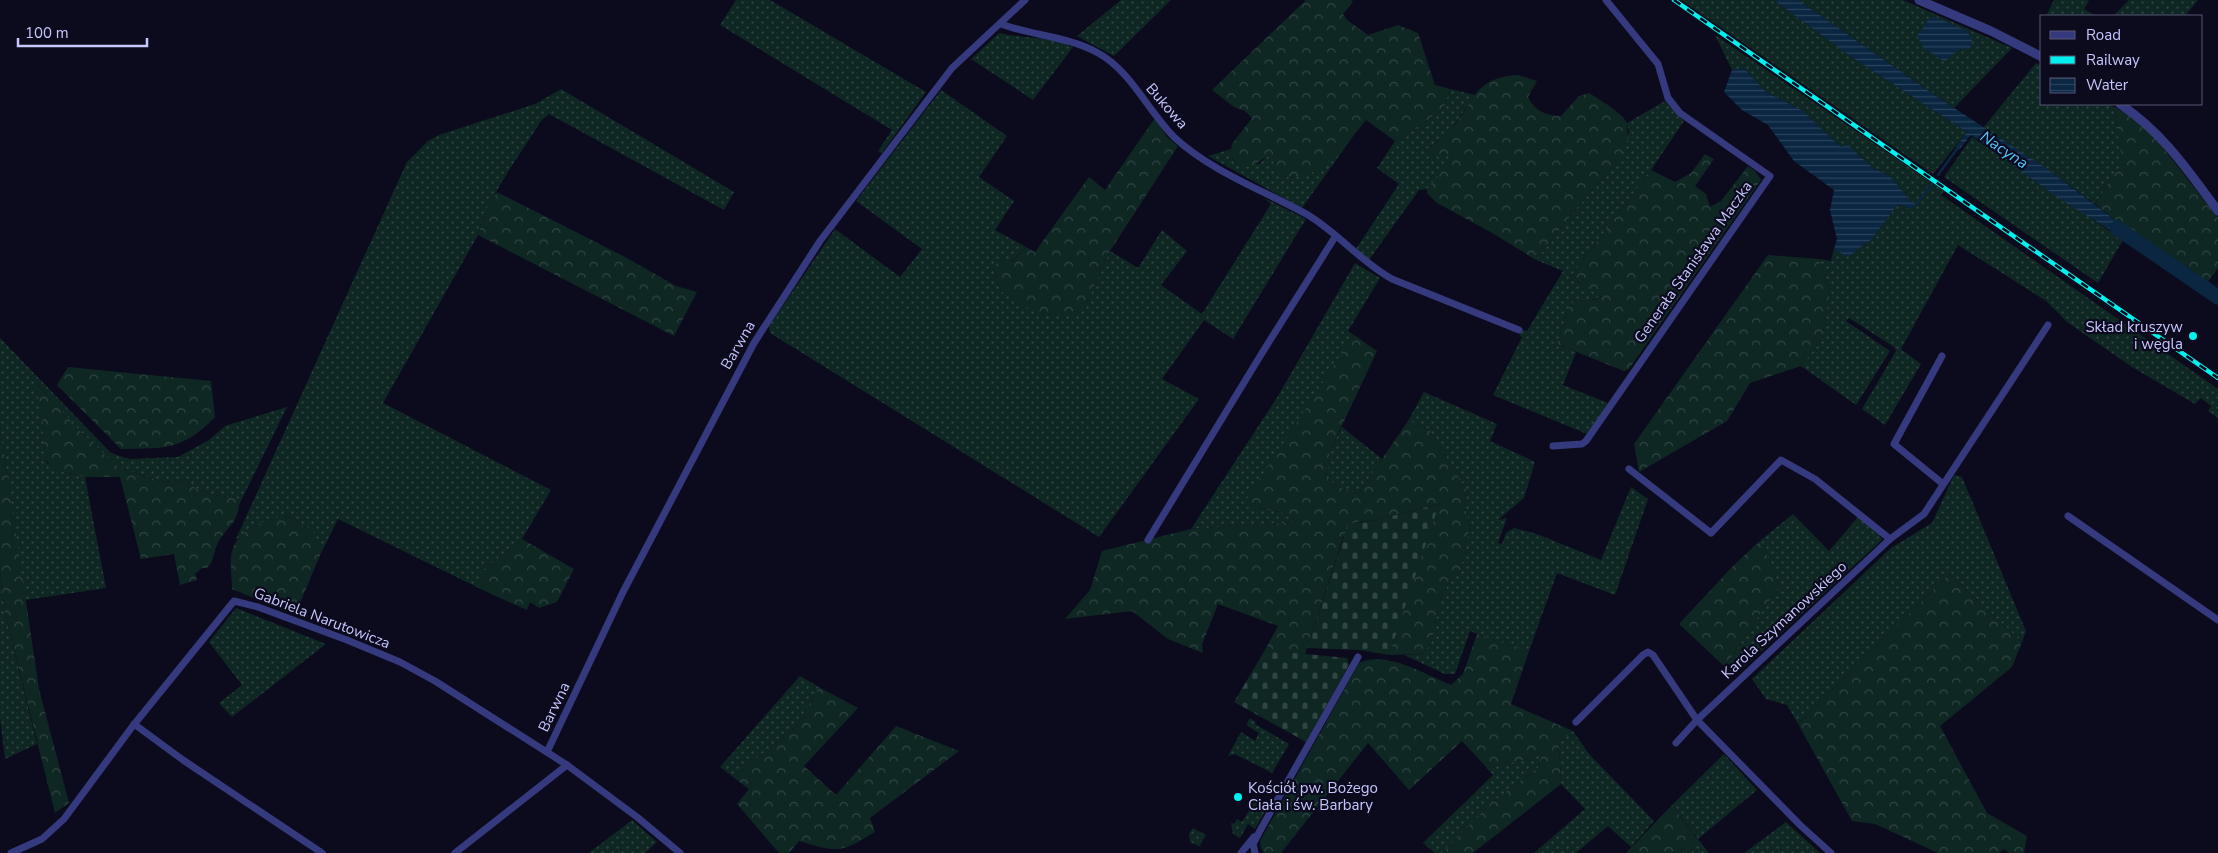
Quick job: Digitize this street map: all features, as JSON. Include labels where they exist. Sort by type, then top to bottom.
[{"type":"street","name":"Barwna","points":[[547,752],[623,592],[754,343],[820,241],[952,68],[1025,0]]},
{"type":"street","name":"Generała Stanisława Maczka","points":[[1553,446],[1582,444],[1586,441],[1770,176],[1680,113],[1668,98],[1658,64],[1606,0]]},
{"type":"street","points":[[1919,0],[1991,31],[2040,56]]},
{"type":"street","name":"Bukowa","points":[[1000,24],[1021,32],[1074,41],[1099,54],[1119,69],[1174,137],[1202,158],[1310,216],[1376,271],[1519,330]]},
{"type":"street","points":[[2121,105],[2146,123],[2172,148],[2218,211]]},
{"type":"street","points":[[1148,540],[1256,361],[1335,237]]},
{"type":"street","name":"Karola Szymanowskiego","points":[[1676,743],[1697,720],[1890,539],[1924,514],[2048,325]]},
{"type":"street","points":[[1942,356],[1894,444],[1942,484]]},
{"type":"street","points":[[1628,470],[1711,533],[1781,460],[1814,480],[1890,539]]},
{"type":"street","points":[[2068,516],[2218,620]]},
{"type":"street","name":"Gabriela Narutowicza","points":[[11,853],[26,851],[64,819],[134,724],[234,601],[258,607],[400,662],[435,681],[567,765],[636,816],[680,853]]},
{"type":"street","points":[[1576,722],[1648,652],[1653,655],[1697,720],[1800,825],[1831,853]]},
{"type":"street","points":[[1255,853],[1253,844],[1358,657]]},
{"type":"street","points":[[134,724],[183,760],[322,853]]},
{"type":"street","points":[[455,853],[567,765]]},
{"type":"street","points":[[1241,853],[1262,827]]},
{"type":"green space","points":[[736,0],[770,0],[926,92],[882,153],[878,151],[892,130],[720,25]]},
{"type":"green space","points":[[1121,0],[1171,0],[1114,56],[1077,36]]},
{"type":"green space","points":[[1306,0],[1351,0],[1353,2],[1343,14],[1347,20],[1368,35],[1398,25],[1418,33],[1435,85],[1450,89],[1444,107],[1420,126],[1395,141],[1366,120],[1328,162],[1304,176],[1276,175],[1273,164],[1275,155],[1251,166],[1242,166],[1236,162],[1231,154],[1232,144],[1252,118],[1245,111],[1234,107],[1212,90]]},
{"type":"green space","points":[[1681,0],[1774,0],[1850,56],[1967,132],[1933,174]]},
{"type":"green space","points":[[1798,0],[1903,0],[2012,48],[1954,108]]},
{"type":"green space","points":[[2054,0],[2087,0],[2089,1],[2084,9],[2094,15],[2046,15]]},
{"type":"green space","points":[[2129,0],[2198,0],[2186,15],[2114,15]]},
{"type":"green space","points":[[999,33],[1046,39],[1073,47],[1033,100],[971,59]]},
{"type":"green space","points":[[1715,35],[1944,191],[1941,195],[2218,389],[2218,418],[2208,411],[2211,406],[2201,398],[2195,404],[2132,367],[2067,322],[2046,301],[1958,245],[1901,349],[1921,364],[1885,425],[1862,409],[1896,351],[1894,347],[1849,318],[1846,321],[1890,351],[1856,405],[1801,366],[1822,339],[1830,291],[1819,259],[1831,261],[1834,249],[1838,250],[1872,239],[1898,204],[1910,209],[1916,204],[1911,202],[1891,177],[1872,167],[1858,154],[1841,147],[1803,111],[1766,92],[1744,68],[1732,70]]},
{"type":"green space","points":[[2036,63],[2040,65],[2040,105],[2110,105],[2114,107],[2122,163],[2095,204],[2046,168],[1983,128]]},
{"type":"green space","points":[[1518,75],[1537,81],[1528,97],[1541,112],[1561,116],[1579,96],[1589,93],[1611,107],[1627,123],[1628,141],[1617,161],[1536,260],[1494,234],[1437,203],[1427,193],[1427,189],[1451,162],[1446,153],[1436,157],[1424,156],[1424,151],[1441,140],[1449,132],[1483,87],[1491,81]]},
{"type":"green space","points":[[561,89],[734,192],[724,210],[549,114],[541,121],[505,176],[483,220],[478,235],[383,403],[551,490],[522,539],[483,570],[480,580],[489,593],[338,519],[321,553],[312,530],[286,515],[236,539],[407,162],[428,141],[439,135],[535,104]]},
{"type":"green space","points":[[1450,89],[1475,95],[1448,134],[1424,151],[1446,153],[1452,162],[1427,189],[1419,190],[1369,260],[1354,252],[1399,184],[1377,168],[1395,141],[1420,126],[1444,107]]},
{"type":"green space","points":[[941,90],[1007,136],[979,177],[1014,201],[995,230],[1026,247],[1011,262],[993,269],[1001,291],[1015,299],[1087,302],[1110,251],[1138,268],[1162,230],[1187,251],[1161,285],[1202,314],[1271,204],[1264,198],[1306,219],[1233,339],[1204,320],[1162,379],[1199,399],[1099,537],[770,333],[769,326],[835,229],[900,277],[922,249],[856,201]]},
{"type":"green space","points":[[1665,101],[1684,121],[1651,170],[1572,275],[1583,286],[1602,296],[1590,301],[1575,300],[1568,309],[1557,344],[1576,352],[1563,385],[1608,403],[1587,434],[1493,395],[1522,337],[1519,335],[1523,330],[1527,331],[1563,271],[1536,260],[1617,161],[1629,132],[1627,123]]},
{"type":"green space","points":[[2114,107],[2134,118],[2153,135],[2218,218],[2218,268],[2207,283],[2135,235],[2095,204],[2122,163]]},
{"type":"green space","points":[[1155,118],[1167,137],[1178,146],[1110,251],[1087,302],[1077,314],[1037,314],[1001,291],[993,269],[999,260],[1012,262],[1026,247],[1035,252],[1089,177],[1105,190]]},
{"type":"green space","points":[[1354,135],[1302,208],[1208,156],[1231,149],[1233,159],[1237,163],[1259,164],[1269,155],[1276,155],[1291,178],[1323,166]]},
{"type":"green space","points":[[1972,137],[2123,240],[2098,283],[1944,177]]},
{"type":"green space","points":[[1705,154],[1714,159],[1695,186],[1706,194],[1710,207],[1721,201],[1748,166],[1755,171],[1761,180],[1629,369],[1624,371],[1557,344],[1568,309],[1575,300],[1590,301],[1602,297],[1583,286],[1572,275],[1651,170],[1675,182],[1691,173]]},
{"type":"green space","points":[[497,192],[625,257],[676,286],[697,292],[674,336],[478,235],[487,208]]},
{"type":"green space","points":[[1768,255],[1819,259],[1830,291],[1822,339],[1801,366],[1750,383],[1727,421],[1639,472],[1634,444]]},
{"type":"green space","points":[[1355,263],[1380,278],[1348,331],[1354,335],[1243,506],[1281,512],[1297,522],[1191,529],[1278,396]]},
{"type":"green space","points":[[1354,335],[1377,351],[1330,451],[1326,478],[1339,487],[1358,494],[1408,421],[1429,429],[1467,491],[1465,508],[1470,526],[1460,573],[1448,584],[1440,600],[1431,643],[1423,654],[1389,655],[1438,504],[1377,520],[1357,522],[1343,537],[1305,654],[1265,650],[1278,626],[1218,604],[1202,644],[1203,653],[1168,639],[1132,611],[1065,619],[1090,590],[1102,551],[1191,529],[1296,522],[1281,512],[1242,506]]},
{"type":"green space","points":[[0,338],[111,453],[129,459],[178,457],[209,440],[225,426],[287,407],[239,505],[236,498],[202,491],[185,480],[173,482],[156,480],[118,467],[80,431],[36,383],[47,463],[64,472],[85,477],[106,588],[25,600],[0,427]]},
{"type":"green space","points":[[68,367],[211,381],[215,417],[193,436],[182,442],[161,447],[121,449],[57,385]]},
{"type":"green space","points":[[35,382],[80,431],[118,467],[156,480],[173,482],[185,480],[202,491],[236,498],[239,505],[234,522],[218,543],[210,565],[207,568],[202,568],[195,574],[197,580],[180,585],[174,554],[141,559],[120,477],[85,477],[52,469],[45,458],[43,423]]},
{"type":"green space","points":[[1424,392],[1497,424],[1490,441],[1535,462],[1524,498],[1498,520],[1507,518],[1498,543],[1502,544],[1506,533],[1514,528],[1537,534],[1601,560],[1631,487],[1648,499],[1615,595],[1557,573],[1529,651],[1502,644],[1470,631],[1455,674],[1445,674],[1404,655],[1423,654],[1431,643],[1440,600],[1448,584],[1460,573],[1470,526],[1465,508],[1467,491],[1429,429],[1408,421]]},
{"type":"green space","points":[[0,427],[39,689],[69,803],[55,813],[5,613],[0,571]]},
{"type":"green space","points":[[1342,427],[1382,459],[1358,494],[1339,487],[1326,478],[1330,451]]},
{"type":"green space","points":[[1954,475],[1962,477],[2026,631],[2022,642],[1949,574],[1798,724],[1787,705],[1766,699],[1752,679],[1891,548],[1932,523]]},
{"type":"green space","points":[[1439,504],[1389,655],[1360,650],[1307,648],[1348,524],[1377,520]]},
{"type":"green space","points":[[1793,514],[1829,551],[1858,517],[1879,534],[1882,540],[1734,676],[1725,667],[1767,603],[1780,588],[1761,540]]},
{"type":"green space","points":[[286,515],[312,530],[321,553],[295,615],[232,589],[231,557],[237,540],[251,528],[268,520]]},
{"type":"green space","points":[[522,539],[574,569],[557,602],[539,608],[530,602],[527,610],[489,593],[480,580],[483,570]]},
{"type":"green space","points":[[1761,540],[1780,588],[1767,603],[1725,667],[1679,624],[1734,565]]},
{"type":"green space","points":[[0,572],[5,613],[37,744],[5,759],[0,718]]},
{"type":"green space","points":[[1949,574],[2022,642],[2012,667],[1940,726],[1987,813],[2027,836],[2024,853],[2009,853],[2004,849],[1999,853],[1938,853],[1875,824],[1852,821],[1798,724]]},
{"type":"green space","points":[[236,608],[326,644],[232,717],[219,703],[242,685],[209,642]]},
{"type":"green space","points":[[1477,634],[1529,651],[1511,704],[1573,731],[1559,741],[1561,784],[1473,853],[1442,853],[1490,804],[1539,767],[1542,752],[1532,758],[1487,768],[1462,741],[1409,790],[1368,743],[1281,853],[1264,853],[1260,841],[1359,663],[1381,659],[1393,661],[1451,685],[1463,674]]},
{"type":"green space","points":[[1265,650],[1347,658],[1349,665],[1306,742],[1234,702]]},
{"type":"green space","points":[[800,676],[819,687],[796,727],[733,777],[720,767]]},
{"type":"green space","points":[[819,687],[858,708],[804,766],[836,795],[896,726],[959,751],[870,818],[875,832],[863,839],[839,849],[823,848],[799,841],[789,853],[779,853],[737,804],[749,789],[733,777],[796,727]]},
{"type":"green space","points":[[1250,718],[1256,722],[1255,724],[1289,744],[1272,773],[1235,754],[1228,756],[1241,732],[1255,741],[1259,733],[1246,725]]},
{"type":"green space","points":[[1573,731],[1589,754],[1654,821],[1631,847],[1608,826],[1576,853],[1534,853],[1585,809],[1561,784],[1559,741]]},
{"type":"green space","points":[[1542,752],[1539,767],[1490,804],[1442,853],[1435,853],[1423,843],[1493,775],[1487,768],[1532,758]]},
{"type":"green space","points":[[1724,754],[1757,790],[1698,839],[1672,805]]},
{"type":"green space","points":[[1255,801],[1267,808],[1255,829],[1248,824],[1240,838],[1233,834],[1231,823],[1234,824],[1237,819],[1242,822]]},
{"type":"green space","points":[[1672,805],[1698,840],[1682,853],[1626,853]]},
{"type":"green space","points":[[632,820],[657,842],[645,853],[589,853]]},
{"type":"green space","points":[[1786,822],[1820,853],[1744,853]]},
{"type":"green space","points":[[1193,828],[1206,835],[1200,845],[1201,847],[1190,842],[1189,834]]},
{"type":"green space","points":[[1698,839],[1709,853],[1682,853]]},
{"type":"water","points":[[1774,0],[1798,0],[1942,100],[2046,168],[2135,235],[2130,242],[2063,201],[1971,135],[1959,150],[1956,147],[1967,132],[1850,56]]},
{"type":"water","points":[[1935,17],[1965,30],[1972,38],[1972,45],[1969,49],[1960,49],[1945,61],[1924,49],[1917,36],[1929,19]]},
{"type":"water","points":[[1744,68],[1766,92],[1803,111],[1841,147],[1848,145],[1872,167],[1891,177],[1911,202],[1917,204],[1910,209],[1898,204],[1872,239],[1847,257],[1834,249],[1837,239],[1830,210],[1834,190],[1794,161],[1768,125],[1742,110],[1724,92],[1732,70]]},
{"type":"waterway","points":[[1938,175],[1959,146]]},
{"type":"waterway","points":[[1917,204],[1931,185]]},
{"type":"waterway","name":"Nacyna","points":[[2117,228],[2218,297]]},
{"type":"railway","points":[[1674,0],[2218,378]]},
{"type":"place","name":"Skład kruszyw i węgla","points":[[2193,336]]},
{"type":"place","name":"Kościół pw. Bożego Ciała i św. Barbary","points":[[1238,797]]}]
